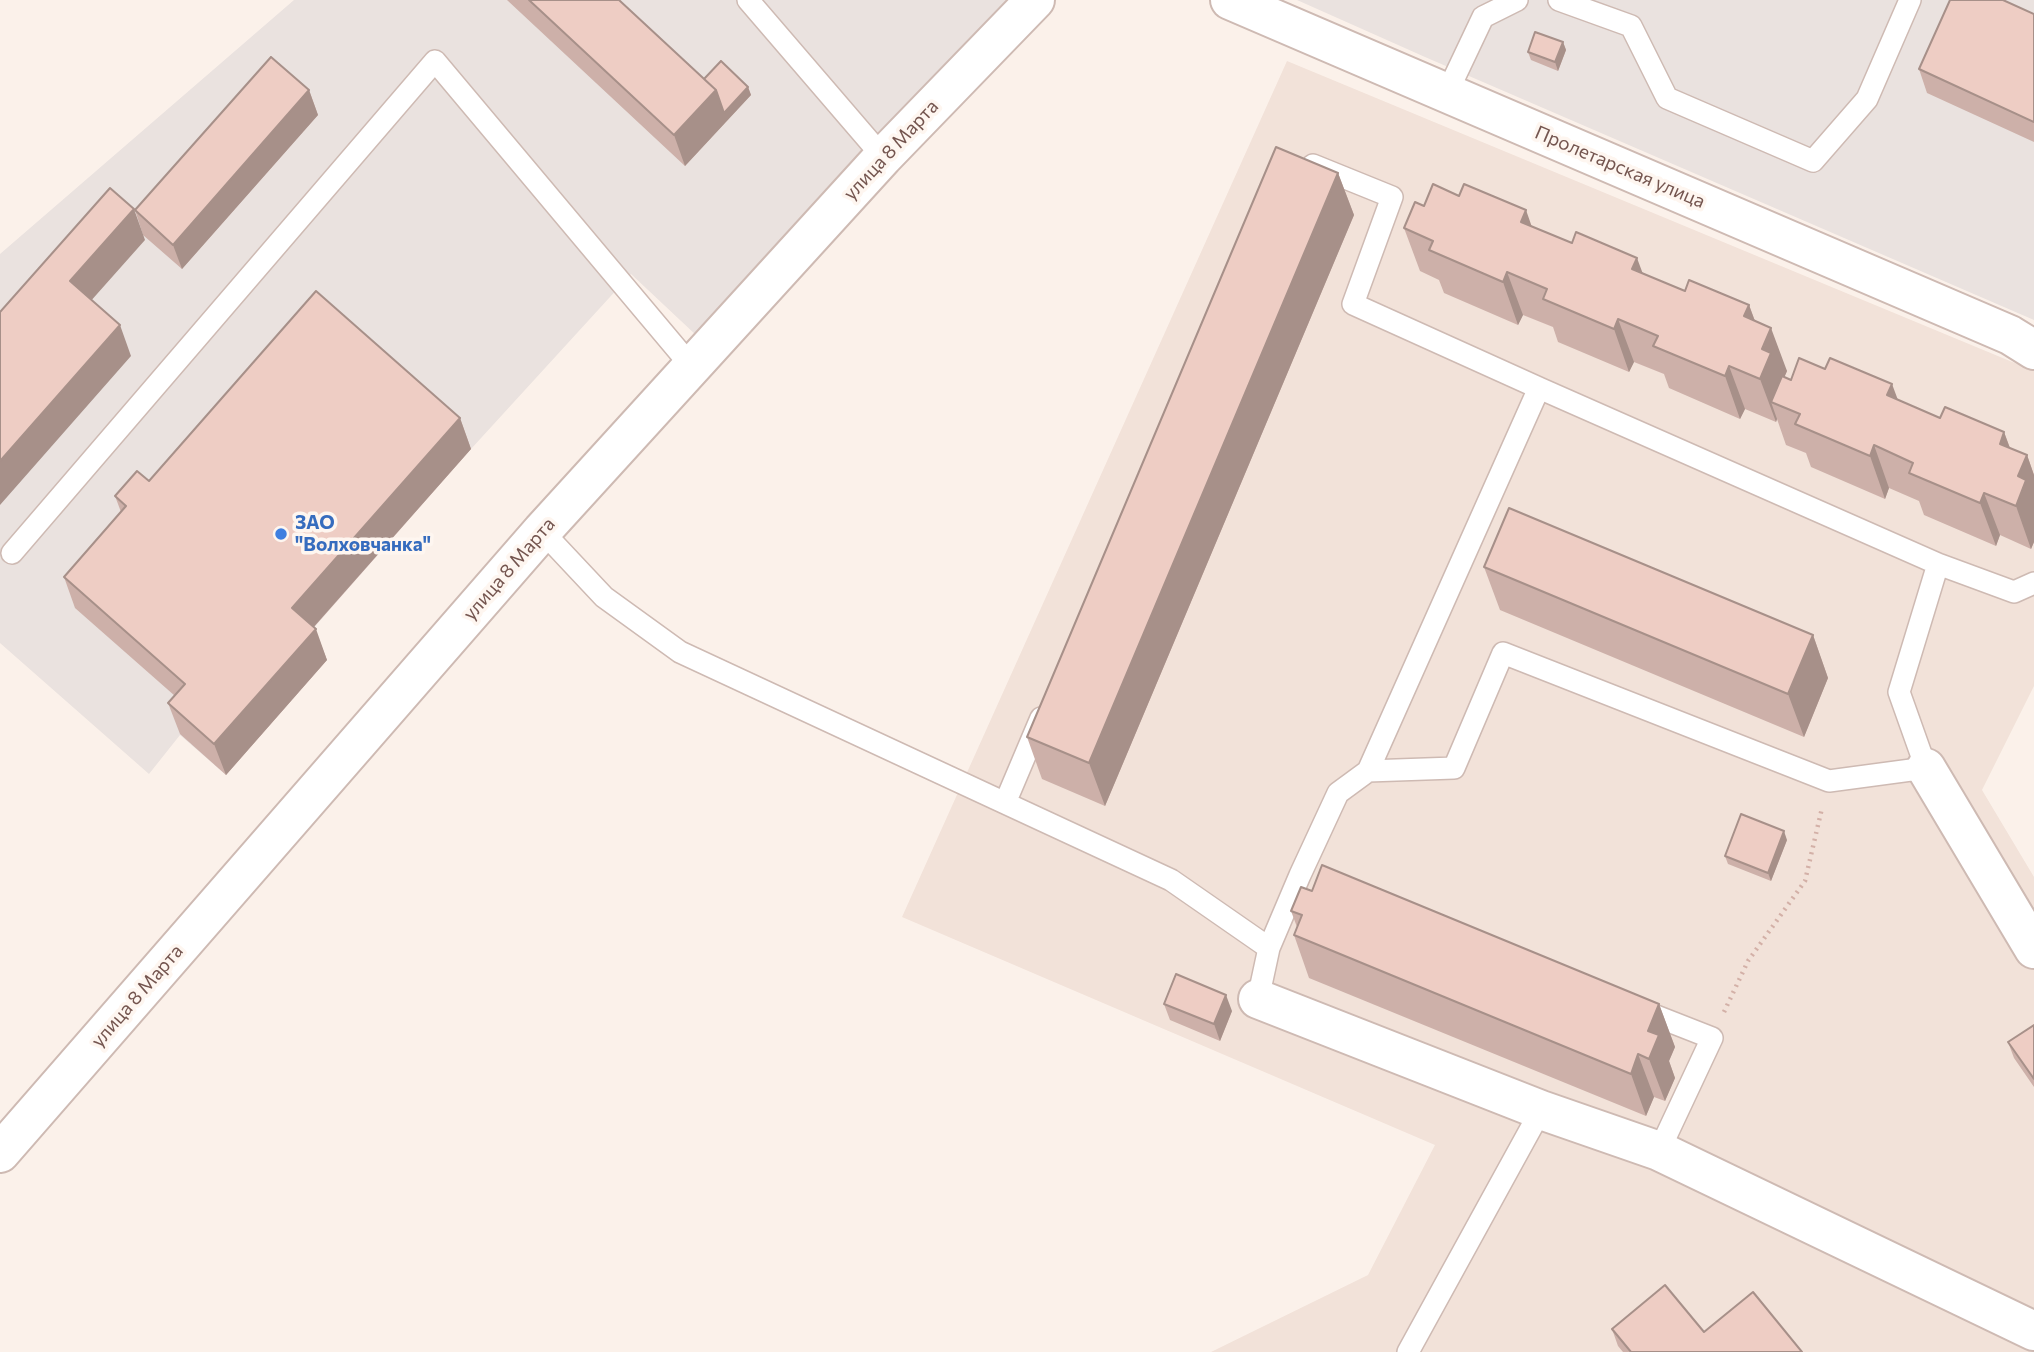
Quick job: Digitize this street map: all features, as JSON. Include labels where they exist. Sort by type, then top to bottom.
[{"type":"street","name":"улица 8 Марта","points":[[0,1153],[542,531],[883,157],[1035,0]]},
{"type":"street","name":"Пролетарская улица","points":[[1230,0],[2022,342]]},
{"type":"street","points":[[1926,768],[2034,948]]},
{"type":"street","points":[[1258,999],[1541,1110],[1659,1151],[2034,1331]]},
{"type":"lane","points":[[748,0],[883,157]]},
{"type":"lane","points":[[1447,93],[1483,17],[1517,0]]},
{"type":"lane","points":[[1559,0],[1631,26],[1667,98],[1813,161],[1867,99],[1910,0]]},
{"type":"lane","points":[[12,553],[435,61],[692,367]]},
{"type":"lane","points":[[1290,155],[1392,197],[1353,303],[1938,564],[2014,592],[2034,583]]},
{"type":"lane","points":[[1258,999],[1269,948],[1300,875],[1338,793],[1368,771],[1539,388]]},
{"type":"lane","points":[[542,531],[604,597],[680,652],[1171,880],[1269,948]]},
{"type":"lane","points":[[1368,771],[1454,768],[1503,653],[1829,781],[1926,768],[1899,692],[1938,564]]},
{"type":"lane","points":[[1005,803],[1048,701]]},
{"type":"lane","points":[[1300,875],[1326,885]]},
{"type":"lane","points":[[1622,1003],[1712,1038],[1659,1151]]},
{"type":"lane","points":[[1408,1352],[1541,1110]]},
{"type":"path","points":[[1712,1038],[1748,961],[1805,881],[1829,781]]},
{"type":"shaded area","points":[[294,0],[1007,0],[697,336],[631,274],[471,449],[304,639],[327,660],[226,775],[180,735],[149,774],[0,643],[0,254]]},
{"type":"shaded area","points":[[1297,0],[2034,0],[2034,320],[1425,57]]},
{"type":"shaded area","points":[[1287,61],[2034,371],[2034,686],[1982,790],[2034,877],[2034,1352],[1211,1352],[1368,1275],[1435,1145],[902,917]]},
{"type":"building","points":[[529,0],[619,0],[716,90],[674,135]]},
{"type":"building","points":[[1950,0],[2003,0],[2034,14],[2034,122],[1919,69]]},
{"type":"building","points":[[1535,32],[1563,42],[1555,62],[1528,52]]},
{"type":"building","points":[[271,57],[309,90],[173,245],[135,210]]},
{"type":"building","points":[[721,61],[748,87],[724,113],[716,90],[704,79]]},
{"type":"building","points":[[1276,147],[1338,173],[1089,763],[1027,737]]},
{"type":"building","points":[[1433,184],[1459,196],[1464,184],[1526,210],[1521,222],[1572,243],[1576,232],[1637,258],[1632,269],[1685,291],[1689,280],[1749,305],[1744,316],[1771,328],[1762,349],[1771,353],[1760,379],[1729,366],[1725,376],[1653,346],[1658,336],[1618,319],[1614,329],[1543,299],[1547,289],[1507,272],[1503,282],[1429,250],[1433,241],[1404,228],[1415,202],[1424,206]]},
{"type":"building","points":[[110,188],[134,209],[70,281],[120,325],[0,461],[0,312]]},
{"type":"building","points":[[316,291],[460,418],[292,608],[316,629],[214,744],[168,703],[185,684],[64,577],[126,506],[115,496],[137,471],[149,481]]},
{"type":"building","points":[[1799,358],[1825,369],[1830,358],[1892,384],[1887,395],[1940,418],[1945,407],[2004,432],[2000,444],[2027,455],[2018,476],[2026,480],[2016,506],[1984,493],[1980,503],[1909,473],[1913,463],[1874,445],[1870,456],[1795,424],[1800,414],[1771,402],[1782,376],[1791,380]]},
{"type":"building","points":[[1509,508],[1813,635],[1788,694],[1484,567]]},
{"type":"building","points":[[1741,814],[1784,831],[1768,873],[1725,856]]},
{"type":"building","points":[[1322,865],[1659,1004],[1648,1031],[1659,1035],[1649,1059],[1638,1054],[1631,1074],[1294,935],[1302,915],[1291,911],[1301,887],[1312,891]]},
{"type":"building","points":[[1176,974],[1226,995],[1214,1024],[1164,1004]]},
{"type":"building","points":[[2034,1025],[2034,1079],[2008,1042]]},
{"type":"building","points":[[1665,1285],[1704,1332],[1753,1292],[1802,1352],[1631,1352],[1612,1329]]},
{"type":"place","name":"ЗАО \"Волховчанка\"","points":[[281,534]]}]
